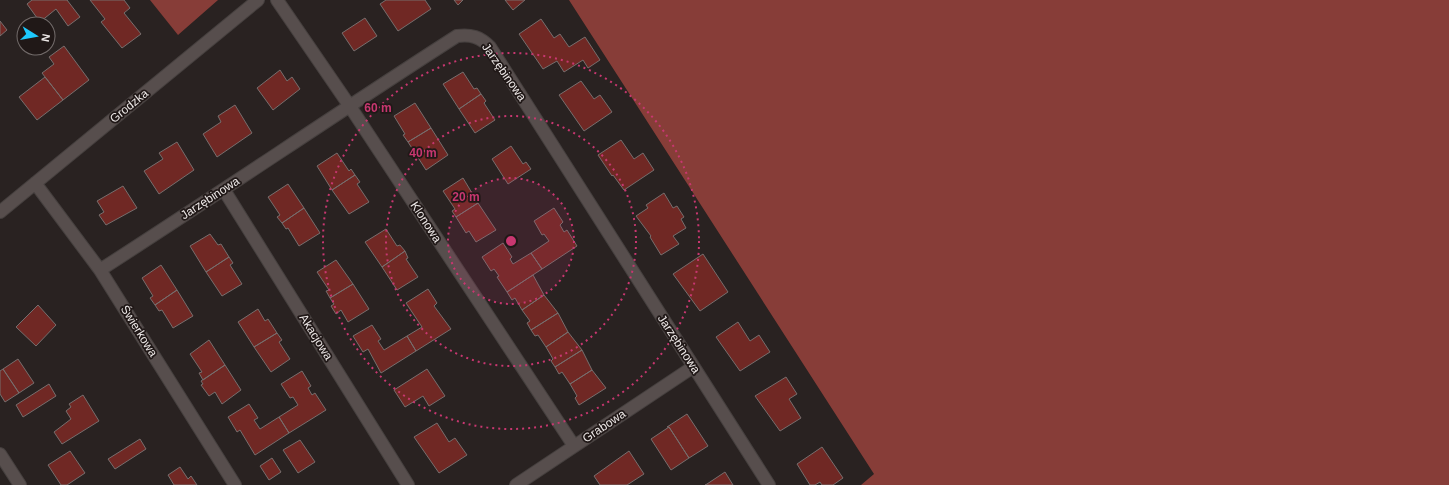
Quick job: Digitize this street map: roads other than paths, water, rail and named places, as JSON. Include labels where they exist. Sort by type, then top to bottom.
[{"type":"street","name":"Grodzka","points":[[0,212],[258,0]]},
{"type":"street","name":"Klonowa","points":[[276,0],[349,105],[574,446]]},
{"type":"street","name":"Jarzębinowa","points":[[100,270],[224,190],[349,105],[457,36],[466,35],[483,40],[490,47],[769,485]]},
{"type":"street","name":"Świerkowa","points":[[35,183],[100,270],[235,485]]},
{"type":"street","name":"Akacjowa","points":[[224,190],[408,485]]},
{"type":"street","name":"Grabowa","points":[[516,485],[693,367]]},
{"type":"street","points":[[0,454],[20,485]]}]
